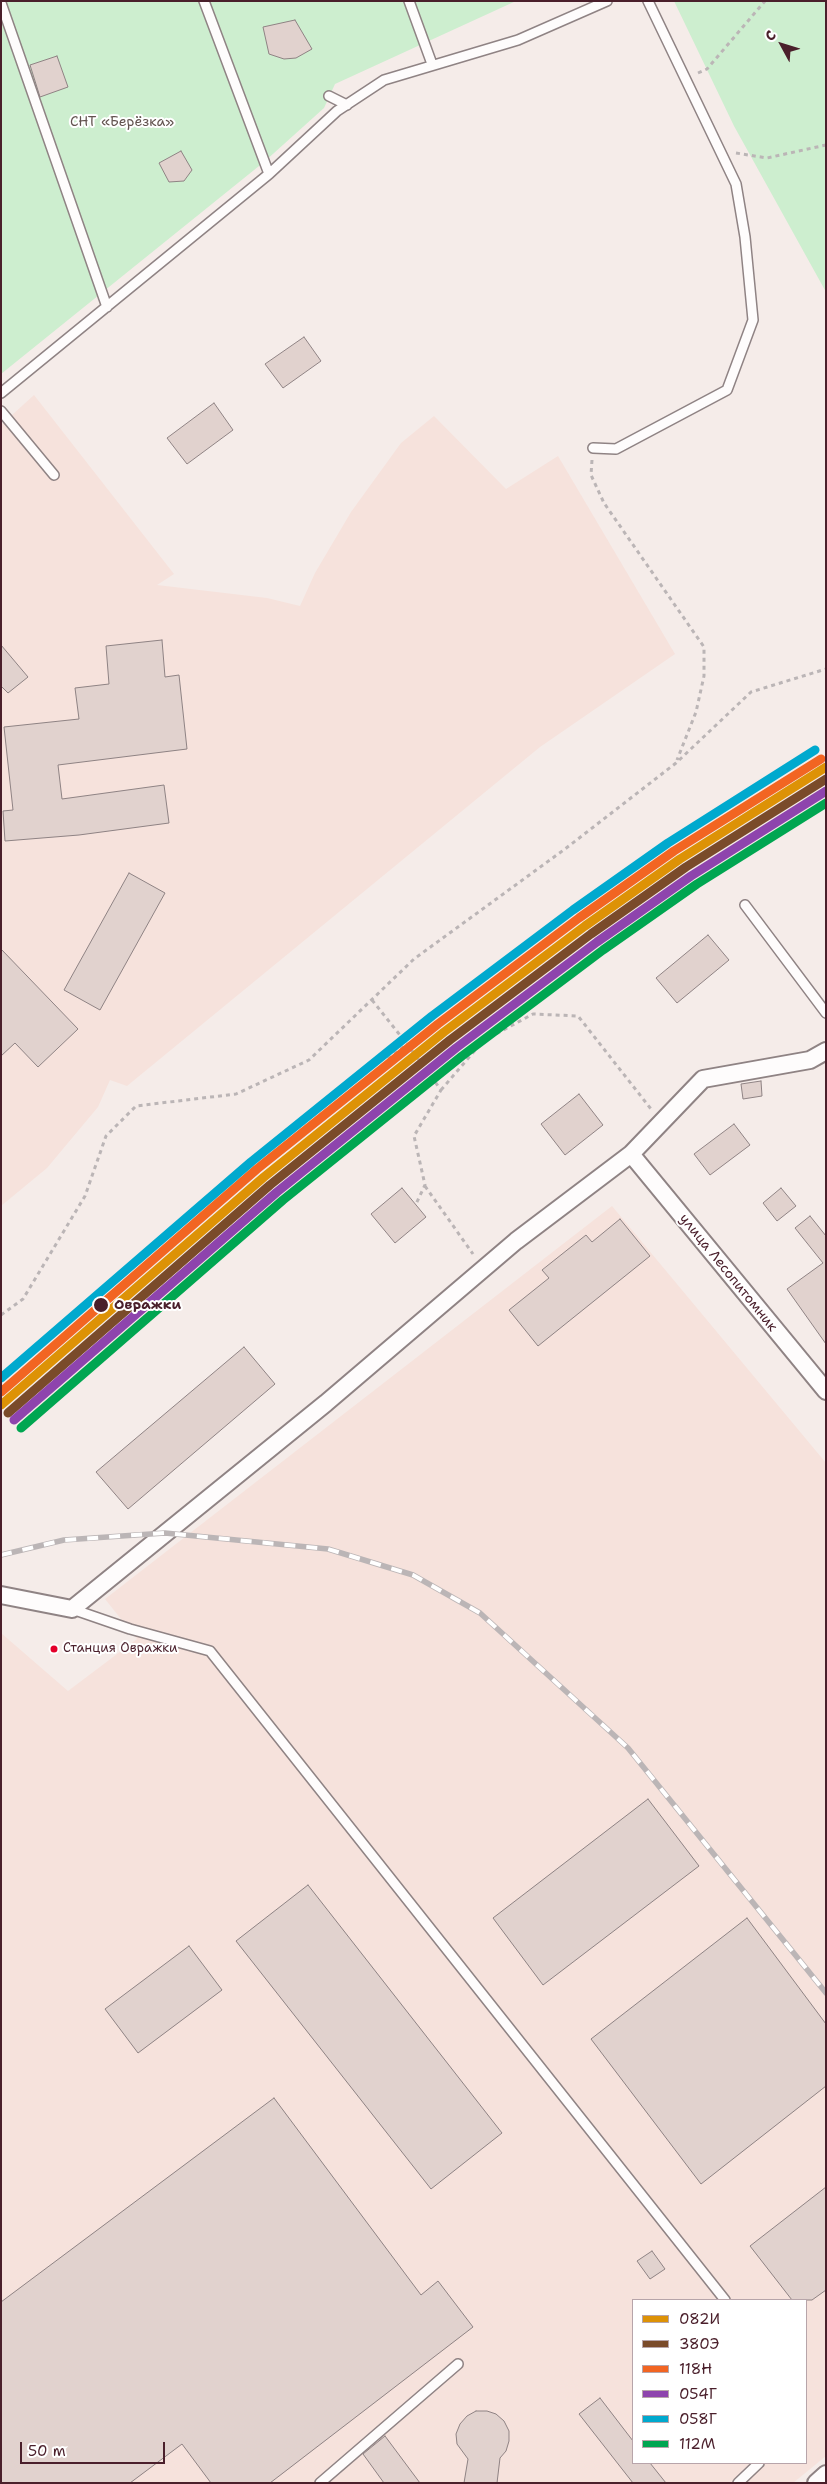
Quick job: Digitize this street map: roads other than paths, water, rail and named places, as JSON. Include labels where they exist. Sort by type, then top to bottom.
[{"type":"street","points":[[1,1595],[72,1610],[326,1403],[516,1241],[631,1154],[703,1079],[810,1060],[826,1051]]},
{"type":"street","name":"улица Лесопитомник","points":[[631,1154],[826,1391]]},
{"type":"street","points":[[816,2483],[826,2474]]},
{"type":"lane","points":[[204,1],[268,174]]},
{"type":"lane","points":[[409,1],[432,64]]},
{"type":"lane","points":[[1,393],[268,174],[337,111],[384,80],[432,64],[518,40],[607,1]]},
{"type":"lane","points":[[593,448],[616,449],[727,390],[753,320],[736,184],[648,1]]},
{"type":"lane","points":[[1,2],[107,307]]},
{"type":"lane","points":[[329,96],[347,104]]},
{"type":"lane","points":[[1,411],[54,475]]},
{"type":"lane","points":[[745,905],[826,1013]]},
{"type":"lane","points":[[72,1610],[130,1629],[210,1651],[724,2299]]},
{"type":"lane","points":[[320,2483],[458,2364]]},
{"type":"lane","points":[[738,2483],[757,2464]]},
{"type":"railway","points":[[1,1555],[64,1540],[165,1533],[328,1549],[413,1575],[480,1613],[628,1748],[826,1993]]},
{"type":"place","name":"Овражки","points":[[101,1305]]},
{"type":"place","name":"Станция Овражки","points":[[54,1649]]},
{"type":"park label","name":"СНТ «Берёзка»","points":[[122,122]]}]
